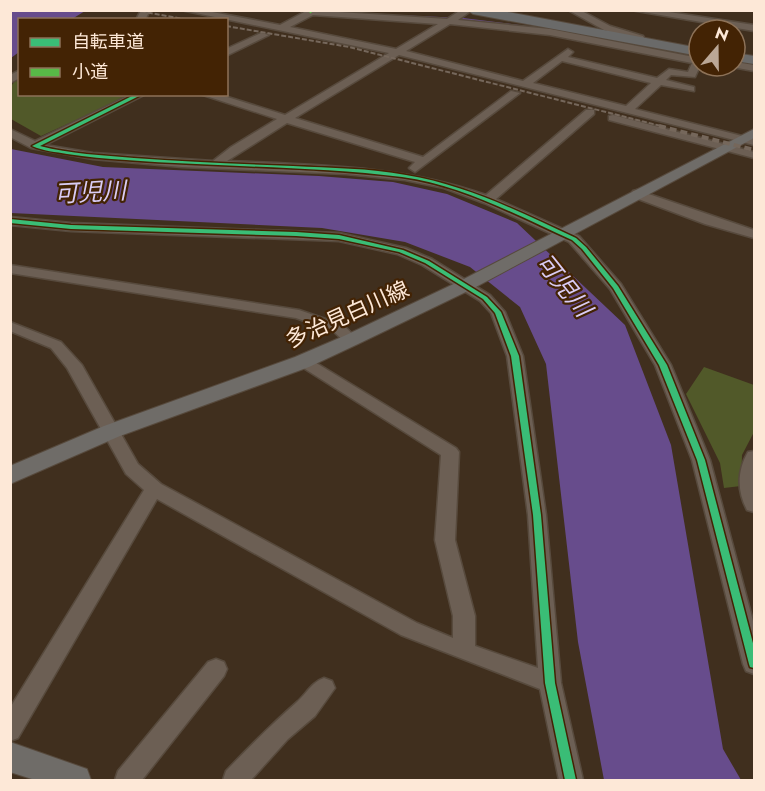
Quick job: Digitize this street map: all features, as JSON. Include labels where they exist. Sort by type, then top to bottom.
[{"type":"highway","points":[[473,10],[578,36],[641,42],[687,56]]},
{"type":"main road","name":"多治見白川線","points":[[10,476],[112,430],[302,362],[351,340],[466,285],[563,232],[726,148],[750,138]]},
{"type":"main road","points":[[10,757],[76,780]]},
{"type":"street","points":[[185,10],[227,18]]},
{"type":"street","points":[[216,164],[235,149],[468,10]]},
{"type":"street","points":[[572,10],[607,28],[640,38],[641,42]]},
{"type":"street","points":[[635,10],[687,18]]},
{"type":"street","points":[[701,18],[714,10]]},
{"type":"street","points":[[280,28],[312,12],[540,31],[675,53]]},
{"type":"street","points":[[228,18],[399,52],[628,110],[750,138]]},
{"type":"street","points":[[236,31],[328,46],[754,156]]},
{"type":"street","points":[[228,52],[264,35]]},
{"type":"street","points":[[525,84],[571,50],[578,36]]},
{"type":"street","points":[[561,58],[690,89]]},
{"type":"street","points":[[628,110],[669,72],[687,75]]},
{"type":"street","points":[[405,176],[514,93]]},
{"type":"street","points":[[35,146],[137,96]]},
{"type":"street","points":[[211,96],[424,161]]},
{"type":"street","points":[[488,200],[590,112]]},
{"type":"street","points":[[10,132],[35,146],[93,156],[346,170],[405,176],[447,185],[563,232],[584,248],[616,287],[663,365],[701,459],[754,664]]},
{"type":"street","points":[[637,194],[710,222],[754,234]]},
{"type":"street","points":[[10,221],[71,227],[339,237],[401,250],[427,262],[485,298],[498,312],[515,357],[537,515],[550,683],[571,780]]},
{"type":"street","points":[[10,269],[299,314],[338,328],[351,340]]},
{"type":"street","points":[[10,326],[30,332],[56,345],[74,365],[132,469],[154,489],[409,629],[550,683]]},
{"type":"street","points":[[302,362],[450,452],[445,540],[464,616],[464,650]]},
{"type":"street","points":[[754,457],[748,478],[754,505]]},
{"type":"street","points":[[10,730],[154,489]]},
{"type":"street","points":[[128,780],[216,669]]},
{"type":"street","points":[[235,780],[324,688]]},
{"type":"green space","points":[[18,77],[18,96],[129,96],[41,136],[11,119],[11,86]]},
{"type":"green space","points":[[704,367],[754,385],[754,432],[742,455],[741,486],[724,488],[720,463],[686,394]]},
{"type":"water","points":[[11,10],[85,10],[74,18],[18,18],[18,53],[11,58]]},
{"type":"water","name":"可児川","points":[[11,149],[103,167],[319,176],[393,182],[447,194],[517,223],[625,325],[671,445],[723,749],[741,780],[604,780],[578,642],[546,364],[520,307],[470,267],[405,242],[322,228],[11,213]]},
{"type":"waterway","points":[[327,10],[358,13]]},
{"type":"waterway","points":[[396,16],[463,19],[519,26]]},
{"type":"railway","points":[[134,10],[178,18]]},
{"type":"railway","points":[[228,26],[349,47],[665,127]]},
{"type":"railway","points":[[659,126],[754,150]]},
{"type":"cycle path","points":[[137,96],[35,146],[93,156],[182,163],[346,170],[405,176],[447,185],[488,200],[574,239],[584,248],[616,287],[663,365],[701,460],[754,664]]},
{"type":"cycle path","points":[[10,221],[71,227],[339,237],[401,251],[427,262],[485,298],[498,312],[515,356],[537,515],[550,683],[571,780]]}]
